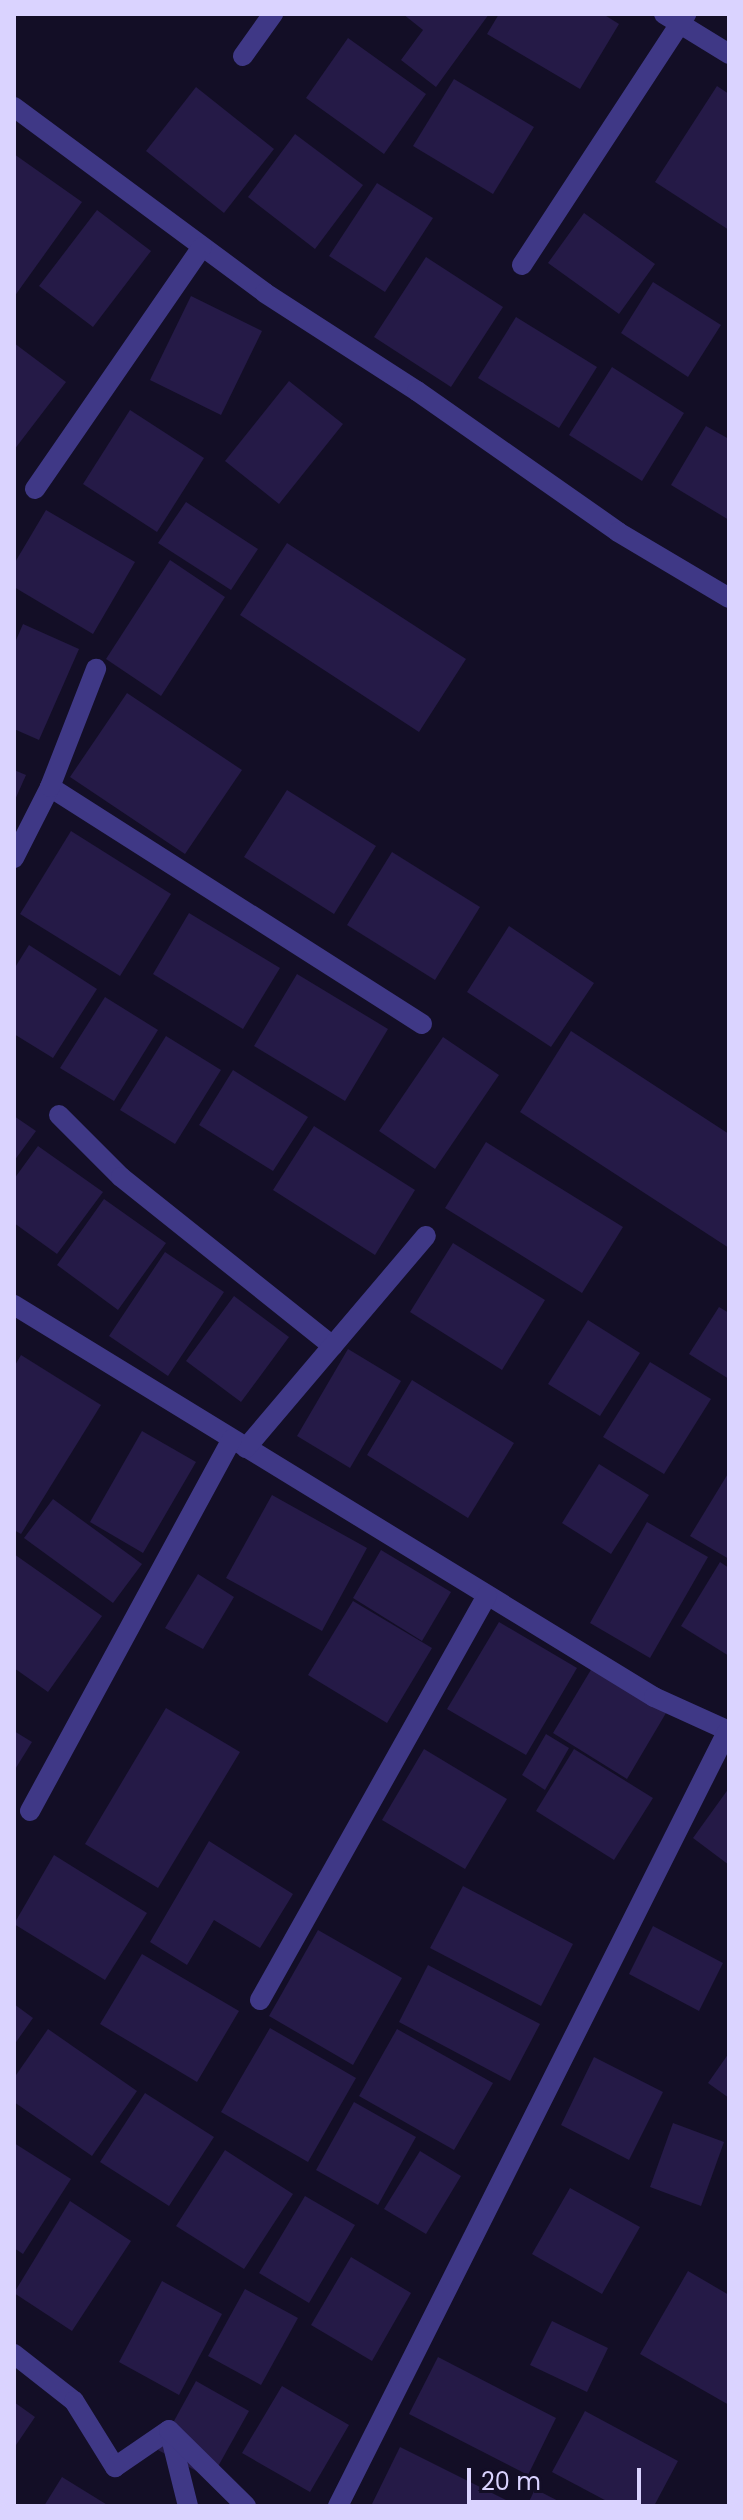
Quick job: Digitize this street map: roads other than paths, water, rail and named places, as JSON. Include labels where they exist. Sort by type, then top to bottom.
[{"type":"street","points":[[243,56],[273,14]]},
{"type":"street","points":[[522,265],[677,17],[729,54]]},
{"type":"street","points":[[17,116],[202,247],[618,532],[729,598]]},
{"type":"street","points":[[35,489],[202,247]]},
{"type":"street","points":[[14,858],[50,787],[96,669]]},
{"type":"street","points":[[50,787],[422,1024]]},
{"type":"street","points":[[59,1115],[121,1177],[333,1346]]},
{"type":"street","points":[[30,1811],[239,1444],[333,1346],[426,1236]]},
{"type":"street","points":[[14,1305],[654,1697],[728,1731],[338,2506]]},
{"type":"street","points":[[260,2000],[487,1595]]},
{"type":"street","points":[[14,2354],[74,2401],[115,2467],[169,2430]]},
{"type":"street","points":[[169,2430],[188,2506]]},
{"type":"street","points":[[169,2430],[246,2506]]}]
